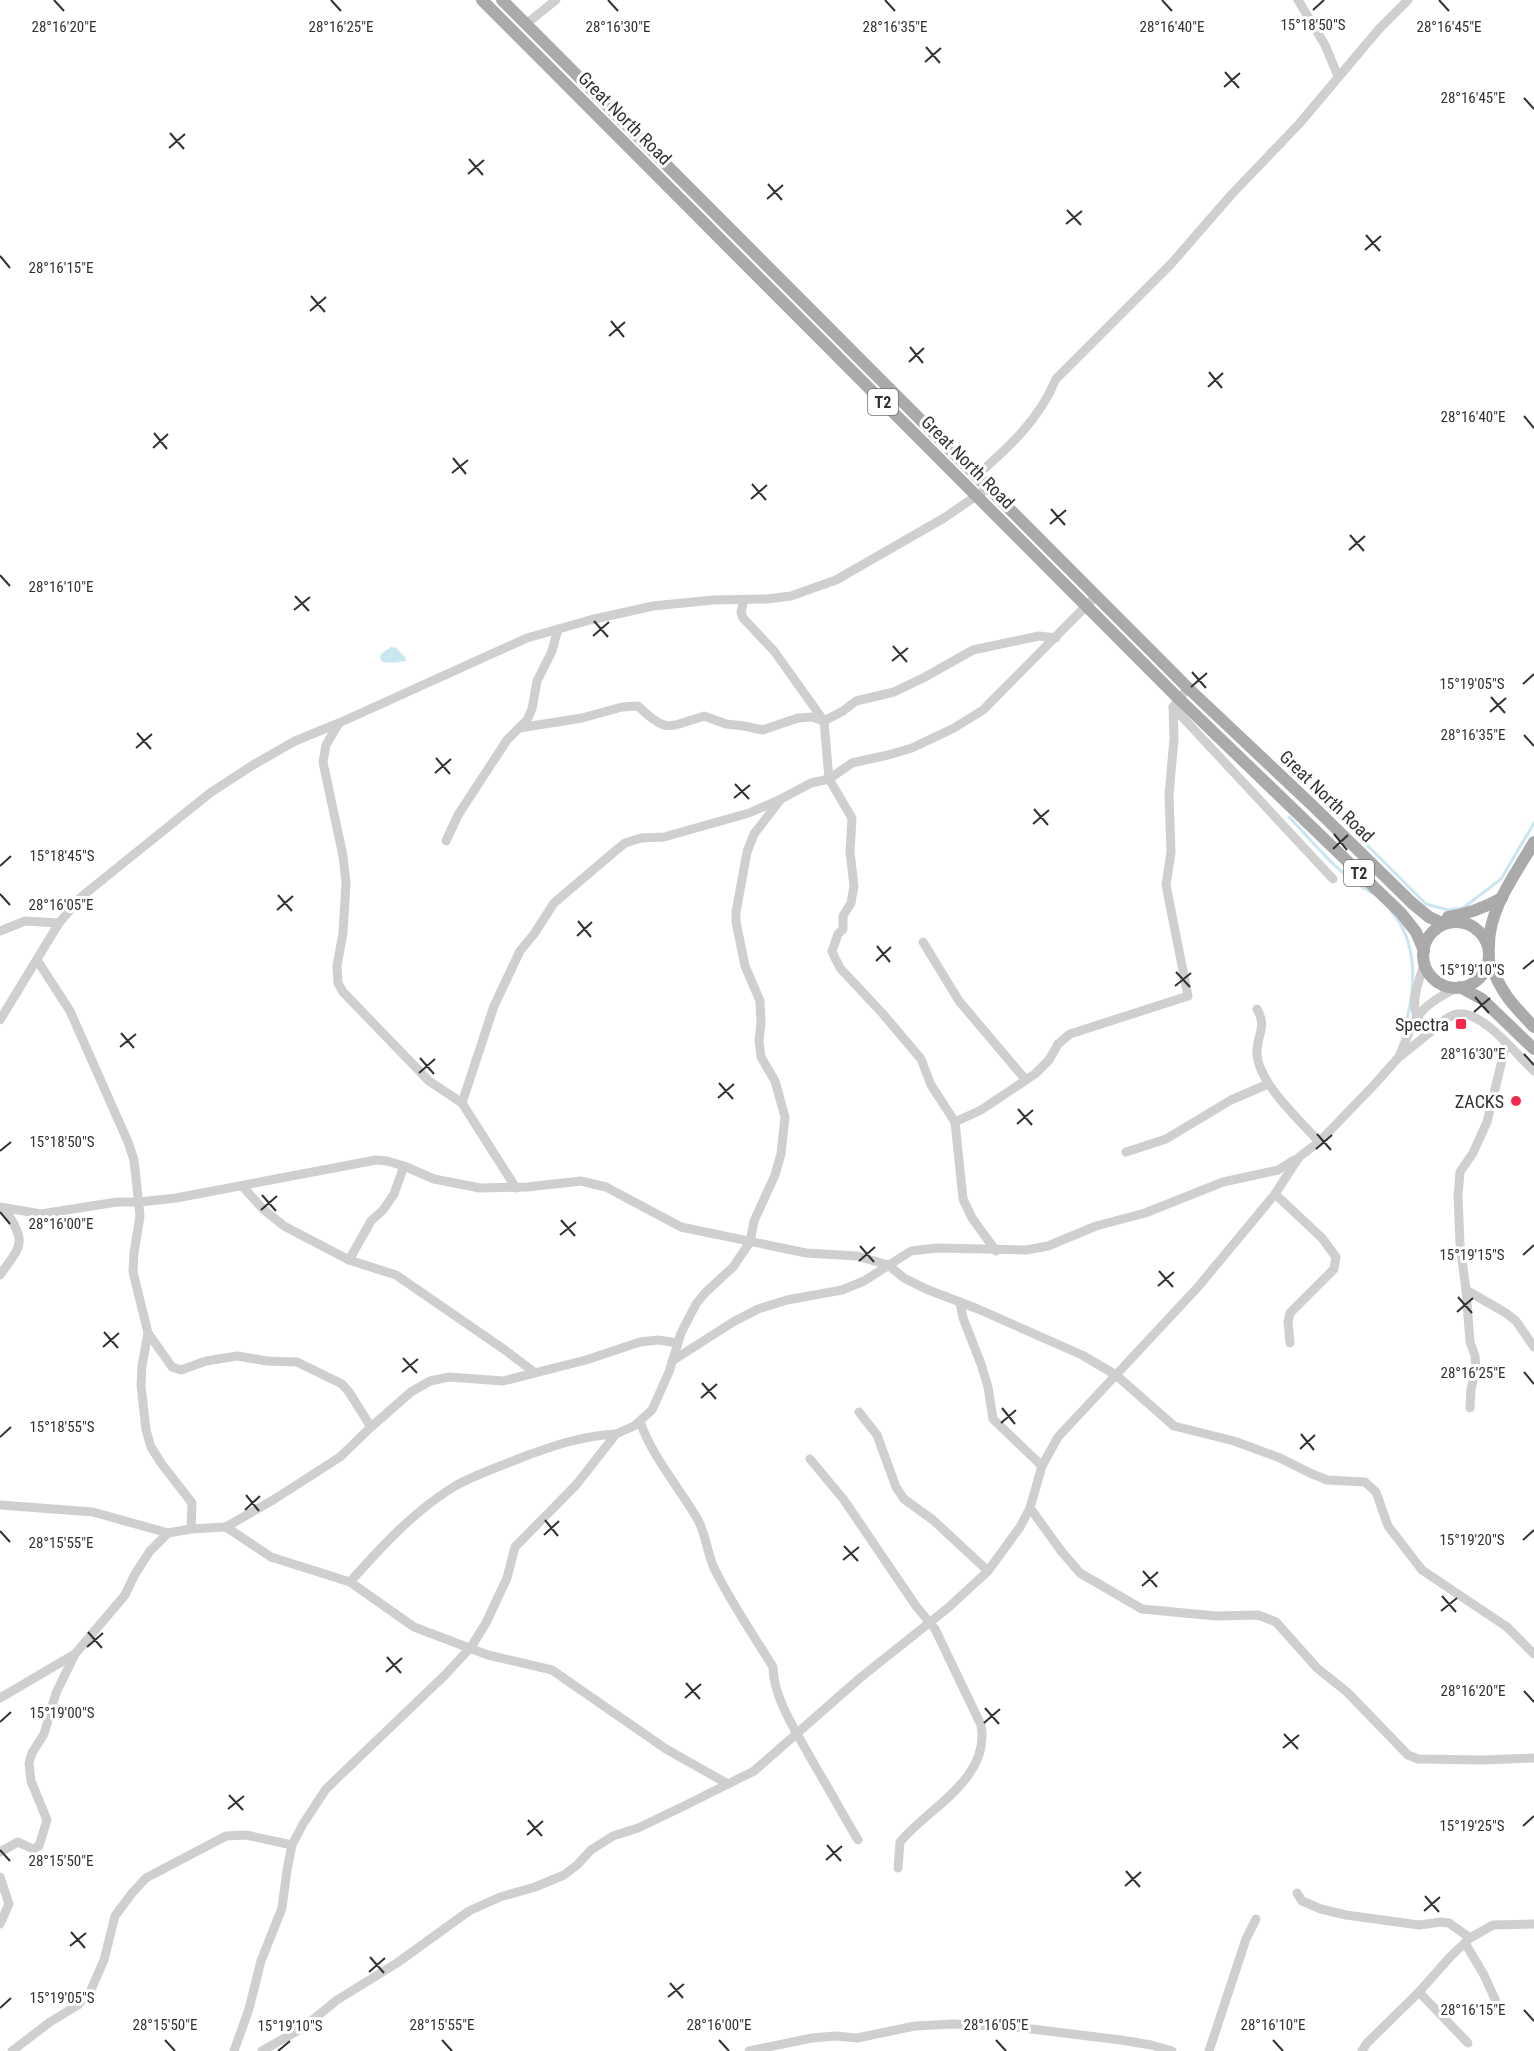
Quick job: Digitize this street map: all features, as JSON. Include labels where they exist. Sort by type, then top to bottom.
[{"type":"main road","name":"Great North Road","points":[[482,0],[1086,607],[1176,703],[1401,913],[1416,932],[1424,956]]},
{"type":"main road","name":"Great North Road","points":[[502,0],[1188,688],[1412,903],[1427,915],[1446,923]]},
{"type":"main road","points":[[1503,897],[1486,907],[1446,923],[1430,934],[1424,956],[1430,974],[1440,983],[1446,986],[1467,986],[1484,974],[1489,958],[1491,924],[1496,910],[1534,842]]},
{"type":"main road","points":[[1427,915],[1448,917],[1467,914]]},
{"type":"main road","points":[[1446,923],[1464,923],[1478,931],[1484,939],[1498,985],[1505,996],[1534,1027]]},
{"type":"main road","points":[[1459,987],[1482,999],[1534,1049]]},
{"type":"street","points":[[526,24],[556,0]]},
{"type":"street","points":[[1298,0],[1325,45],[1338,76]]},
{"type":"street","points":[[976,476],[1006,450],[1033,420],[1056,379],[1172,264],[1231,195],[1299,124],[1379,29],[1408,0]]},
{"type":"street","points":[[0,1020],[59,923],[81,897],[210,794],[253,765],[295,741],[527,638],[653,606],[791,596],[836,580],[944,518],[988,488]]},
{"type":"street","points":[[462,1103],[494,1006],[520,951],[554,903],[625,843],[642,838],[664,837],[748,813],[811,783],[829,779],[852,763],[912,748],[963,722],[983,710],[1096,596]]},
{"type":"street","points":[[744,600],[741,612],[743,618],[774,651],[824,720],[829,779],[852,818],[850,852],[854,878],[851,903],[843,916],[843,928],[838,934],[832,951],[840,968],[921,1059],[932,1084],[955,1122],[963,1199],[972,1218],[996,1251]]},
{"type":"street","points":[[446,841],[458,815],[507,740],[527,720],[532,710],[537,681],[552,651],[558,629]]},
{"type":"street","points":[[519,728],[582,718],[622,707],[638,706],[655,723],[666,726],[677,725],[704,716],[726,724],[763,730],[798,718],[812,717],[824,720],[843,711],[856,701],[894,692],[973,650],[1039,636],[1056,638]]},
{"type":"street","points":[[955,1122],[981,1110],[1035,1074],[1049,1060],[1058,1044],[1070,1034],[1188,996],[1166,885],[1171,852],[1169,795],[1176,703],[1188,688]]},
{"type":"street","points":[[1176,703],[1333,879]]},
{"type":"street","points":[[339,723],[326,744],[323,762],[343,856],[346,883],[343,933],[337,966],[338,983],[343,992],[405,1058],[429,1081],[462,1103],[516,1188]]},
{"type":"street","points":[[350,1582],[400,1528],[456,1485],[551,1446],[591,1435],[616,1434],[640,1422],[652,1410],[681,1333],[696,1304],[733,1267],[750,1242],[753,1221],[775,1175],[781,1154],[785,1117],[775,1081],[761,1057],[760,1001],[745,966],[736,912],[747,852],[754,834],[781,799]]},
{"type":"street","points":[[0,931],[25,921],[59,923]]},
{"type":"street","points":[[923,942],[959,1001],[1025,1079]]},
{"type":"street","points":[[1424,956],[1415,1002],[1416,1016],[1429,1028],[1438,1026]]},
{"type":"street","points":[[37,960],[70,1011],[134,1160],[140,1216],[133,1272],[148,1333],[172,1366],[181,1370],[206,1361],[237,1356],[267,1361],[297,1362],[342,1384],[371,1427]]},
{"type":"street","points":[[1398,1058],[1416,1016],[1436,998],[1459,987]]},
{"type":"street","points":[[1257,1009],[1263,1023],[1257,1055],[1268,1084],[1320,1142]]},
{"type":"street","points":[[672,1361],[711,1335],[758,1309],[787,1300],[842,1290],[864,1281],[911,1251],[937,1248],[1026,1250],[1048,1246],[1096,1227],[1145,1213],[1223,1182],[1278,1170],[1320,1142],[1398,1058],[1449,1016],[1466,1013],[1486,1023],[1534,1071]]},
{"type":"street","points":[[1470,1408],[1471,1389],[1476,1369],[1475,1356],[1470,1342],[1460,1244],[1458,1196],[1460,1172],[1473,1153],[1487,1122],[1506,1044]]},
{"type":"street","points":[[1126,1152],[1166,1139],[1232,1100],[1268,1084]]},
{"type":"street","points":[[262,2051],[304,2027],[337,2000],[397,1963],[468,1911],[500,1897],[535,1887],[564,1875],[591,1850],[613,1836],[648,1823],[754,1771],[860,1678],[930,1623],[988,1571],[1020,1527],[1030,1508],[1042,1466],[1058,1437],[1198,1287],[1275,1194],[1299,1157]]},
{"type":"street","points":[[3,1208],[40,1214],[117,1202],[176,1198],[375,1160],[404,1166],[427,1176],[461,1186],[480,1188],[516,1188],[581,1181],[606,1187],[681,1227],[806,1253],[857,1257],[888,1265],[904,1278],[1082,1354],[1116,1375],[1174,1425],[1243,1444],[1328,1480],[1365,1482],[1376,1492],[1388,1526],[1422,1570],[1507,1627],[1534,1654]]},
{"type":"street","points":[[349,1260],[371,1221],[383,1210],[394,1194],[404,1166]]},
{"type":"street","points":[[242,1186],[264,1210],[284,1226],[349,1260],[396,1275],[534,1372]]},
{"type":"street","points":[[1275,1194],[1322,1238],[1336,1257],[1334,1269],[1290,1313],[1288,1322],[1290,1343]]},
{"type":"street","points":[[0,1275],[19,1249],[20,1238],[16,1226],[3,1208]]},
{"type":"street","points":[[1466,1290],[1516,1321],[1534,1347]]},
{"type":"street","points":[[960,1302],[963,1318],[988,1387],[993,1419],[1042,1466]]},
{"type":"street","points":[[148,1333],[141,1385],[146,1430],[151,1447],[161,1463],[192,1503],[191,1528]]},
{"type":"street","points":[[0,1505],[93,1512],[168,1533],[191,1528],[226,1527],[340,1457],[411,1392],[430,1381],[449,1377],[504,1381],[586,1360],[640,1342],[658,1340],[678,1343]]},
{"type":"street","points":[[859,1412],[877,1435],[896,1487],[904,1499],[933,1520],[988,1571]]},
{"type":"street","points":[[640,1422],[646,1440],[666,1468],[704,1532],[714,1568],[773,1667],[777,1691],[798,1734],[858,1840]]},
{"type":"street","points":[[234,2051],[249,2009],[261,1961],[282,1908],[292,1845],[303,1824],[326,1789],[445,1675],[471,1647],[486,1623],[503,1587],[515,1547],[576,1485],[616,1434]]},
{"type":"street","points":[[810,1459],[844,1500],[916,1606],[935,1629],[981,1725],[984,1739],[971,1771],[962,1783],[900,1842],[898,1868]]},
{"type":"street","points":[[1030,1508],[1080,1573],[1142,1609],[1216,1616],[1258,1615],[1276,1622],[1317,1668],[1347,1692],[1408,1755],[1429,1760],[1534,1758]]},
{"type":"street","points":[[226,1527],[271,1557],[350,1582],[414,1627],[488,1655],[552,1670],[666,1749],[728,1784]]},
{"type":"street","points":[[0,1852],[18,1842],[33,1849],[39,1846],[47,1820],[31,1781],[29,1763],[32,1753],[44,1734],[56,1693],[75,1654],[125,1595],[150,1551],[168,1533]]},
{"type":"street","points":[[0,1698],[75,1654]]},
{"type":"street","points":[[12,2051],[50,2022],[78,2005],[90,1992],[104,1960],[115,1916],[146,1878],[226,1836],[246,1835],[292,1845]]},
{"type":"street","points":[[0,1877],[9,1904],[0,1923]]},
{"type":"street","points":[[1297,1893],[1302,1901],[1321,1909],[1346,1915],[1419,1925],[1449,1923],[1467,1941],[1498,2006]]},
{"type":"street","points":[[1209,2051],[1245,1939],[1256,1919]]},
{"type":"street","points":[[1362,2051],[1367,2043],[1467,1941],[1493,1925],[1534,1924]]},
{"type":"street","points":[[1419,1992],[1468,2043]]},
{"type":"street","points":[[749,2051],[812,2038],[835,2036],[857,2038],[915,2026],[953,2024],[1015,2027],[1131,2042],[1172,2051]]},
{"type":"water","points":[[391,647],[396,648],[406,661],[390,663],[381,661],[382,653]]},
{"type":"waterway","points":[[1312,790],[1426,904],[1448,910],[1463,908],[1501,879],[1534,823]]},
{"type":"waterway","points":[[1289,817],[1339,869],[1361,887],[1374,894]]},
{"type":"waterway","points":[[1391,911],[1407,937],[1411,952],[1413,983],[1404,1029]]},
{"type":"place","name":"Spectra","points":[[1461,1024]]},
{"type":"place","name":"ZACKS","points":[[1516,1101]]}]
